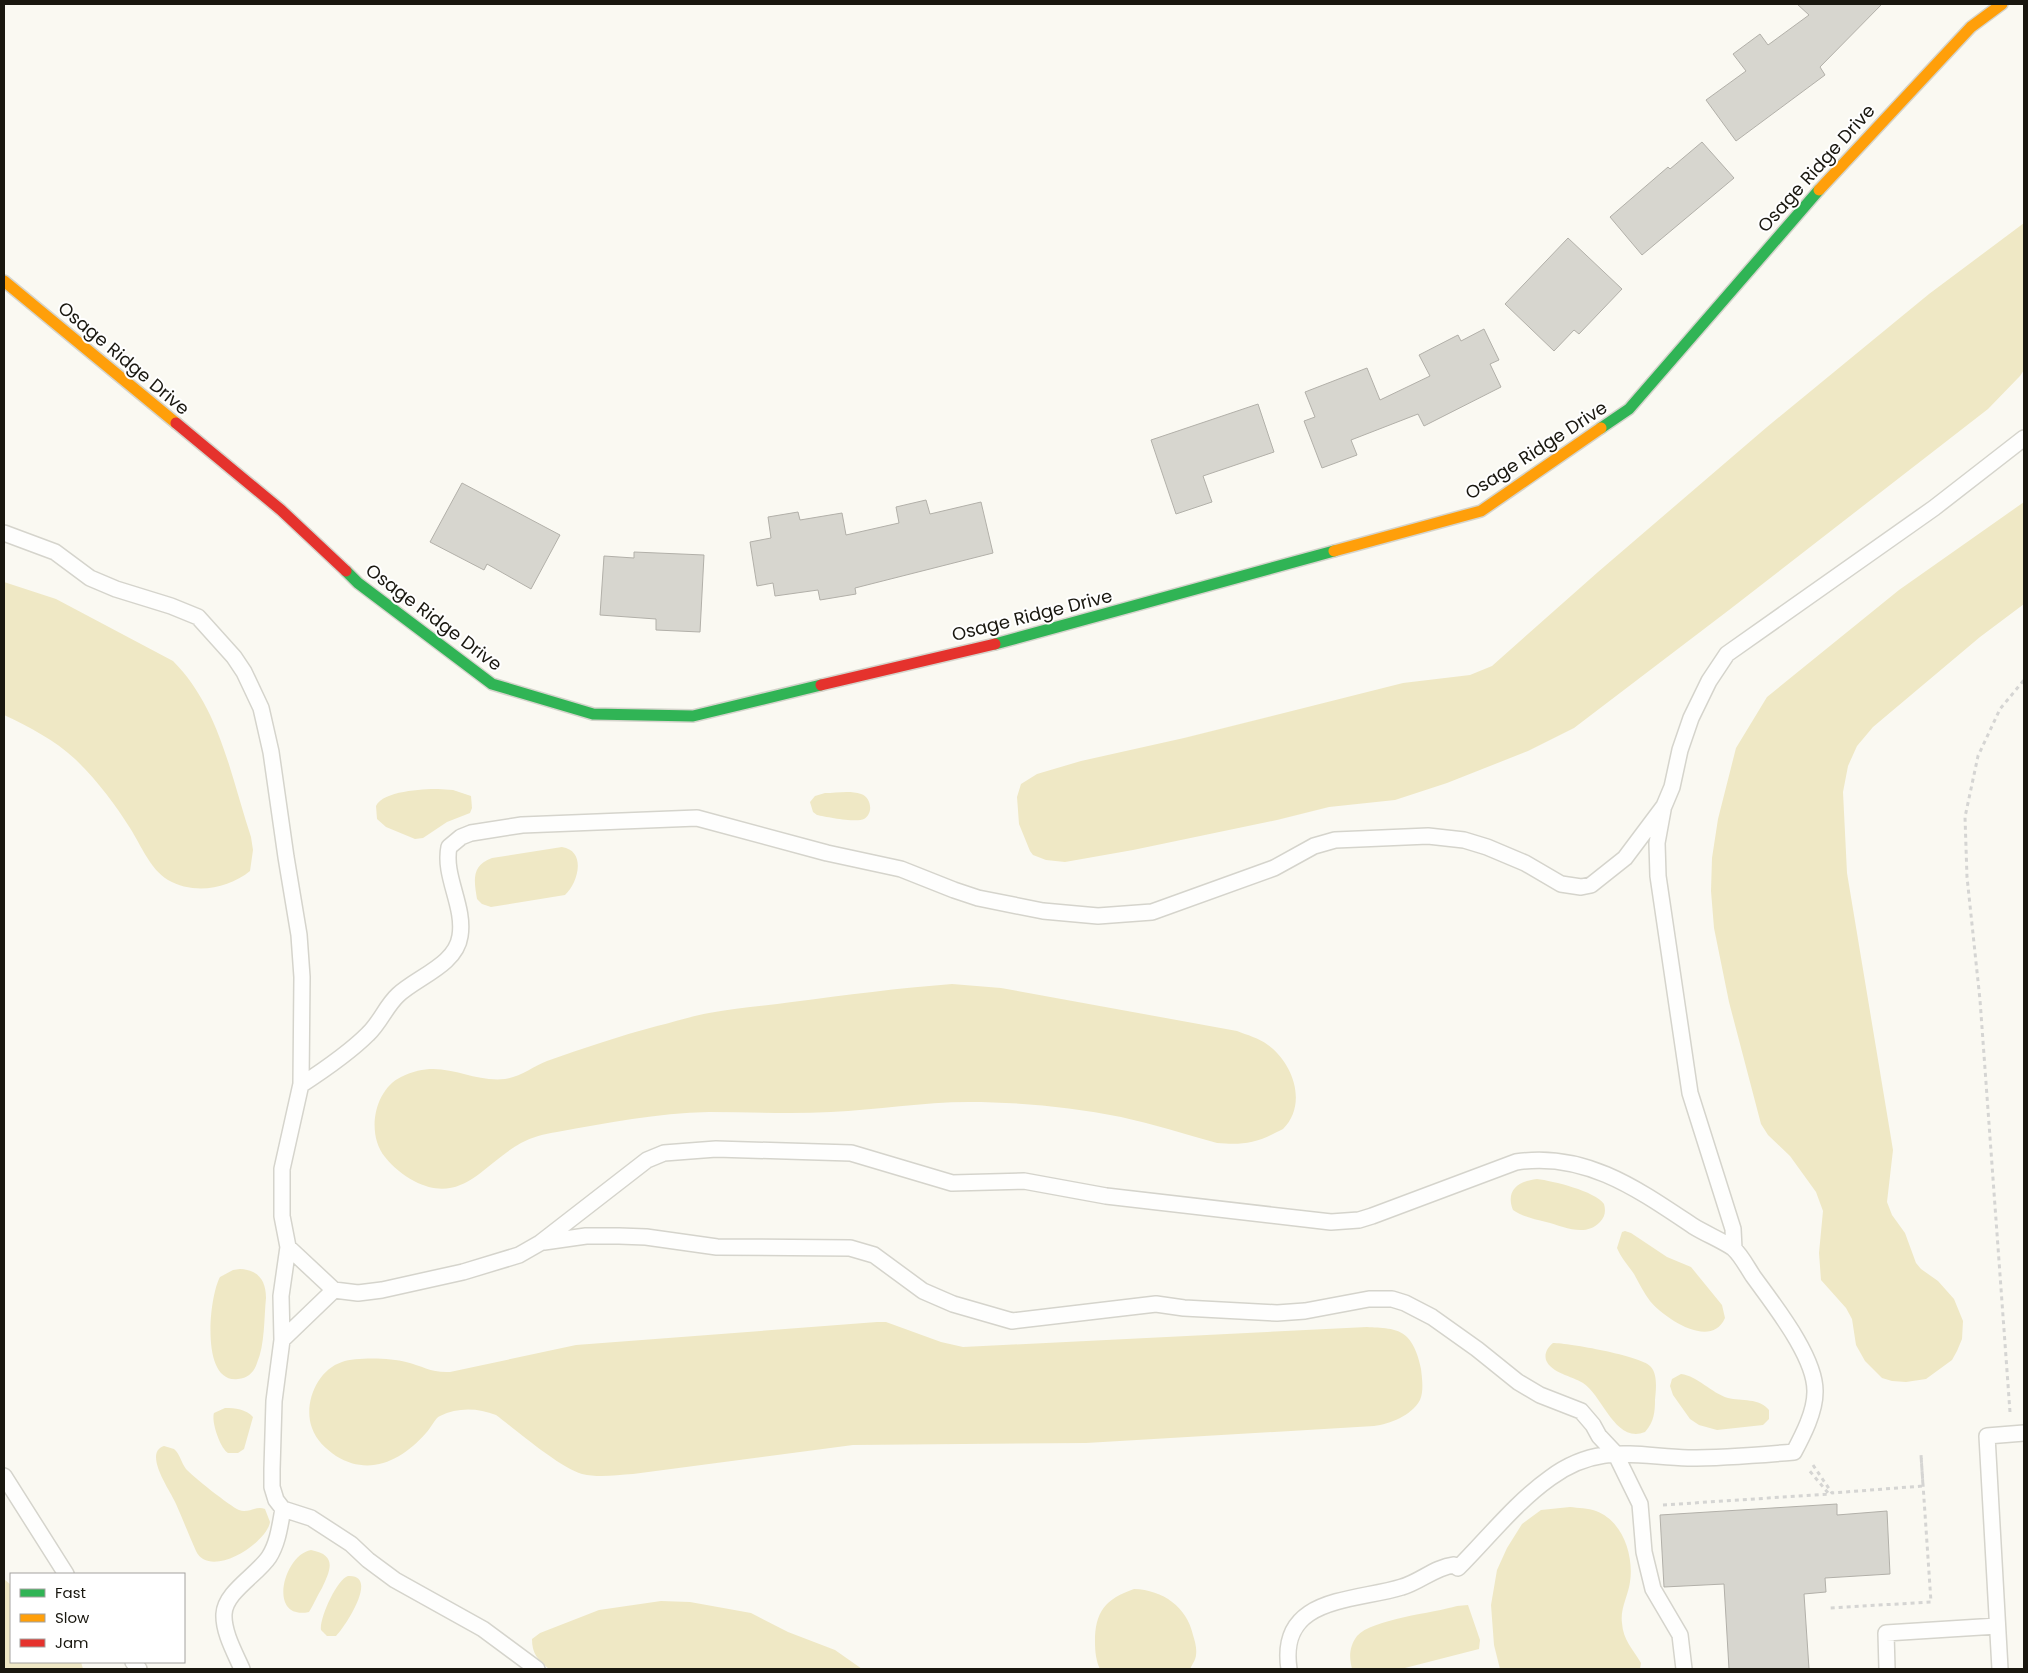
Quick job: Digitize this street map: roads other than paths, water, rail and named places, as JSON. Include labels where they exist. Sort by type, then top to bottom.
[{"type":"street","name":"Osage Ridge Drive","points":[[4,281],[281,510],[358,583],[492,684],[593,714],[693,716],[1031,635],[1481,511],[1629,409],[1844,161],[1971,27],[2002,4]]},
{"type":"lane","points":[[1734,1249],[1733,1229],[1688,1083],[1658,876],[1656,843],[1664,806],[1672,787],[1680,750],[1691,718],[1709,681],[1727,654],[1934,508],[2024,438]]},
{"type":"lane","points":[[4,533],[55,552],[90,578],[116,589],[171,606],[198,617],[234,657],[244,672],[261,708],[266,728],[300,935],[302,977],[301,1085],[282,1168],[282,1216],[288,1247],[281,1296],[282,1340],[274,1401],[272,1487],[276,1500],[283,1509],[311,1518],[351,1544],[368,1560],[395,1580],[483,1630],[537,1669]]},
{"type":"lane","points":[[301,1085],[369,1034],[396,996],[452,955],[460,939],[461,921],[448,855],[449,846],[471,833],[522,825],[613,820],[706,819],[827,853],[901,869],[978,898],[1043,911],[1110,916],[1152,912],[1274,868],[1314,846],[1335,840],[1351,839],[1428,836],[1464,840],[1487,847],[1525,863],[1561,884],[1581,887],[1591,885],[1625,858],[1664,806]]},
{"type":"lane","points":[[288,1247],[334,1290],[358,1292],[382,1290],[447,1276],[519,1255],[540,1243],[647,1160],[664,1153],[716,1149],[851,1153],[952,1183],[1024,1181],[1106,1196],[1331,1222],[1359,1220],[1372,1216],[1516,1162],[1532,1159],[1549,1160],[1613,1176],[1734,1249],[1792,1332],[1807,1358],[1813,1377],[1815,1397],[1807,1424],[1794,1452],[1689,1458],[1614,1453],[1578,1462],[1550,1477],[1516,1507],[1458,1568],[1454,1565],[1443,1566],[1414,1583],[1386,1592],[1327,1604],[1303,1616],[1291,1636],[1288,1649],[1289,1669]]},
{"type":"lane","points":[[540,1243],[586,1236],[619,1236],[646,1237],[717,1246],[850,1248],[874,1255],[923,1291],[953,1304],[1012,1321],[1156,1304],[1201,1309],[1277,1313],[1305,1311],[1369,1299],[1392,1299],[1405,1303],[1432,1317],[1477,1349],[1518,1382],[1540,1395],[1581,1411],[1593,1425],[1599,1436],[1614,1453],[1640,1504],[1644,1552],[1653,1589],[1680,1635],[1684,1669]]},
{"type":"lane","points":[[282,1340],[334,1290]]},
{"type":"lane","points":[[2000,1669],[1987,1436],[2024,1433]]},
{"type":"lane","points":[[4,1476],[65,1573]]},
{"type":"lane","points":[[242,1669],[226,1630],[224,1614],[226,1605],[230,1598],[264,1564],[270,1555],[276,1542],[283,1509]]},
{"type":"lane","points":[[1888,1669],[1886,1633],[1997,1626]]}]
